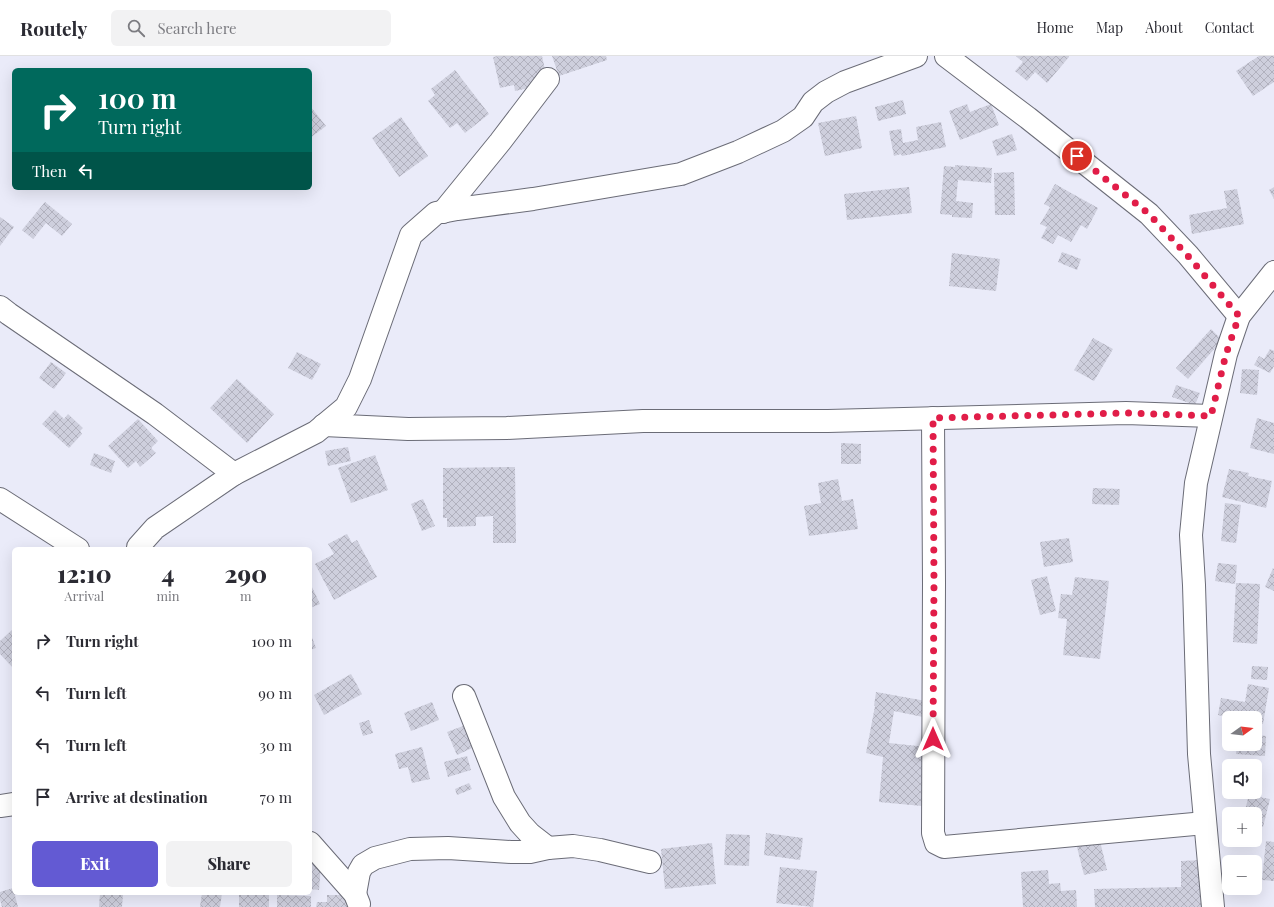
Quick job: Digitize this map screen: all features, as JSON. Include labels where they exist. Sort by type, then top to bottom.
[{"type":"street","points":[[138,547],[155,528],[234,474],[316,432],[346,407],[360,379],[411,235],[436,213],[533,199],[681,174],[738,152],[783,131],[803,117],[813,102],[826,92],[845,82],[916,56]]},
{"type":"street","points":[[946,56],[1028,118],[1149,214],[1188,256],[1239,316]]},
{"type":"street","points":[[443,212],[500,142],[548,79]]},
{"type":"street","points":[[1213,907],[1199,754],[1191,535],[1196,483],[1226,354],[1239,316],[1274,272]]},
{"type":"street","points":[[0,306],[9,314],[155,414],[234,474]]},
{"type":"street","points":[[324,425],[408,428],[507,428],[643,421],[828,421],[1126,413],[1211,416]]},
{"type":"street","points":[[933,418],[933,833],[936,843],[944,847],[1206,823]]},
{"type":"street","points":[[0,499],[75,547]]},
{"type":"street","points":[[464,696],[504,797],[520,823],[530,834],[548,848]]},
{"type":"street","points":[[0,806],[12,804]]},
{"type":"street","points":[[312,845],[357,900]]},
{"type":"street","points":[[357,900],[359,872],[363,865],[375,858],[410,849],[448,848],[530,852],[548,848],[573,846],[600,850],[650,862]]},
{"type":"building","points":[[542,56],[547,79],[538,86],[515,91],[514,85],[500,88],[493,57]]},
{"type":"building","points":[[552,56],[606,56],[607,60],[559,76]]},
{"type":"building","points":[[1016,56],[1069,57],[1047,83],[1035,72],[1027,81],[1015,71],[1023,62]]},
{"type":"building","points":[[1259,56],[1274,56],[1274,82],[1253,96],[1236,71]]},
{"type":"building","points":[[455,70],[489,114],[465,133],[457,123],[450,128],[428,101],[435,95],[431,89]]},
{"type":"building","points":[[903,100],[906,114],[878,121],[875,107]]},
{"type":"building","points":[[967,104],[970,112],[991,104],[999,125],[960,140],[949,111]]},
{"type":"building","points":[[312,108],[326,126],[312,136]]},
{"type":"building","points":[[856,116],[862,148],[825,156],[818,123]]},
{"type":"building","points":[[401,117],[428,156],[399,177],[372,138]]},
{"type":"building","points":[[941,122],[946,147],[902,156],[901,154],[894,156],[889,131],[901,129],[903,143],[918,140],[916,127]]},
{"type":"building","points":[[1012,134],[1017,150],[997,156],[992,141]]},
{"type":"building","points":[[955,165],[992,168],[991,183],[958,180],[956,201],[973,203],[972,218],[952,217],[952,215],[940,214],[944,166],[955,167]]},
{"type":"building","points":[[1014,172],[1015,215],[995,215],[994,173]]},
{"type":"building","points":[[1055,184],[1098,208],[1087,229],[1081,225],[1071,242],[1058,235],[1053,244],[1041,238],[1047,227],[1040,224],[1050,207],[1044,204]]},
{"type":"building","points":[[909,187],[912,213],[847,220],[844,194]]},
{"type":"building","points":[[1274,187],[1274,199],[1269,190]]},
{"type":"building","points":[[1237,189],[1244,224],[1192,234],[1189,215],[1227,208],[1224,191]]},
{"type":"building","points":[[45,202],[72,224],[62,236],[46,223],[33,239],[22,230]]},
{"type":"building","points":[[0,217],[14,227],[0,246]]},
{"type":"building","points":[[1062,252],[1081,259],[1077,270],[1058,262]]},
{"type":"building","points":[[952,253],[1000,259],[996,291],[949,286]]},
{"type":"building","points":[[1211,329],[1222,340],[1188,379],[1176,368]]},
{"type":"building","points":[[1093,338],[1113,349],[1094,381],[1074,370]]},
{"type":"building","points":[[1270,349],[1274,351],[1274,366],[1270,373],[1254,365],[1259,356],[1264,359]]},
{"type":"building","points":[[297,352],[321,364],[312,380],[288,368]]},
{"type":"building","points":[[51,362],[66,373],[54,389],[39,378]]},
{"type":"building","points":[[1242,369],[1259,370],[1257,395],[1240,393]]},
{"type":"building","points":[[237,379],[274,414],[247,443],[210,408]]},
{"type":"building","points":[[1176,385],[1200,393],[1195,405],[1172,397]]},
{"type":"building","points":[[55,410],[64,419],[68,414],[83,428],[80,431],[82,434],[69,448],[42,424]]},
{"type":"building","points":[[1257,418],[1274,423],[1274,454],[1250,448]]},
{"type":"building","points":[[138,419],[158,441],[151,448],[156,453],[140,467],[136,461],[128,468],[108,446]]},
{"type":"building","points":[[841,443],[861,444],[861,464],[841,464]]},
{"type":"building","points":[[348,447],[351,461],[328,466],[325,451]]},
{"type":"building","points":[[94,453],[115,461],[111,473],[90,465]]},
{"type":"building","points":[[375,455],[388,490],[351,503],[338,468]]},
{"type":"building","points":[[515,467],[516,543],[493,543],[493,516],[476,517],[476,526],[447,527],[447,518],[443,518],[443,468]]},
{"type":"building","points":[[1229,469],[1249,473],[1248,476],[1272,481],[1266,508],[1222,497]]},
{"type":"building","points":[[838,479],[842,501],[853,499],[858,529],[809,536],[804,506],[821,503],[818,483]]},
{"type":"building","points":[[1093,488],[1120,489],[1119,505],[1092,504]]},
{"type":"building","points":[[423,499],[435,526],[422,531],[411,504]]},
{"type":"building","points":[[1225,503],[1241,505],[1236,543],[1221,541]]},
{"type":"building","points":[[347,534],[352,543],[357,540],[377,577],[334,600],[315,564],[334,554],[328,544]]},
{"type":"building","points":[[1069,538],[1073,562],[1044,567],[1040,542]]},
{"type":"building","points":[[1218,563],[1237,565],[1235,584],[1215,581]]},
{"type":"building","points":[[1273,568],[1274,569],[1274,591],[1265,587]]},
{"type":"building","points":[[1047,576],[1056,611],[1040,615],[1031,580]]},
{"type":"building","points":[[1075,577],[1109,581],[1100,659],[1063,655],[1067,619],[1058,618],[1061,594],[1072,595]]},
{"type":"building","points":[[1236,583],[1260,584],[1257,644],[1233,642]]},
{"type":"building","points":[[312,587],[320,604],[312,607]]},
{"type":"building","points":[[12,630],[12,667],[0,654],[0,641]]},
{"type":"building","points":[[312,638],[316,648],[312,649]]},
{"type":"building","points":[[1252,666],[1268,667],[1267,680],[1251,679]]},
{"type":"building","points":[[351,674],[362,694],[324,715],[314,695]]},
{"type":"building","points":[[1248,684],[1269,688],[1263,724],[1262,711],[1222,711],[1222,716],[1218,715],[1221,698],[1245,702]]},
{"type":"building","points":[[876,692],[926,701],[923,717],[894,711],[889,743],[927,747],[922,806],[879,802],[883,757],[866,753],[875,706]]},
{"type":"building","points":[[432,702],[439,720],[411,731],[404,713]]},
{"type":"building","points":[[369,720],[373,733],[363,736],[359,723]]},
{"type":"building","points":[[463,726],[472,748],[457,755],[447,732]]},
{"type":"building","points":[[1262,736],[1266,736],[1265,756],[1236,754],[1236,751],[1262,751]]},
{"type":"building","points":[[422,747],[430,779],[412,783],[408,767],[399,769],[395,754]]},
{"type":"building","points":[[467,756],[471,770],[448,777],[444,762]]},
{"type":"building","points":[[469,783],[472,789],[457,795],[455,789]]},
{"type":"building","points":[[1262,797],[1270,799],[1263,827],[1262,807],[1246,807],[1248,799],[1262,799]]},
{"type":"building","points":[[766,833],[803,838],[800,860],[764,855]]},
{"type":"building","points":[[726,834],[750,835],[749,866],[724,865]]},
{"type":"building","points":[[1099,837],[1107,870],[1084,875],[1076,843]]},
{"type":"building","points":[[1266,841],[1274,842],[1274,881],[1262,880]]},
{"type":"building","points":[[712,843],[716,884],[665,889],[661,849]]},
{"type":"building","points":[[1202,860],[1203,907],[1095,907],[1094,889],[1181,887],[1181,861]]},
{"type":"building","points":[[312,864],[321,865],[319,890],[312,889]]},
{"type":"building","points":[[780,867],[817,871],[813,907],[776,903]]},
{"type":"building","points":[[1048,870],[1049,884],[1060,883],[1061,891],[1076,890],[1077,907],[1023,907],[1021,872]]},
{"type":"building","points":[[12,888],[12,895],[15,895],[18,907],[2,907],[0,892]]},
{"type":"building","points":[[100,895],[123,895],[122,907],[99,907]]},
{"type":"building","points":[[202,895],[222,895],[220,907],[200,907]]},
{"type":"building","points":[[239,895],[269,895],[269,907],[239,907]]},
{"type":"building","points":[[277,895],[311,896],[311,907],[277,907]]},
{"type":"building","points":[[327,895],[347,895],[347,907],[316,907],[317,902],[327,902]]},
{"type":"route","points":[[933,739],[933,418],[1126,413],[1211,416],[1226,354],[1239,316],[1188,256],[1149,214],[1077,156]]}]
